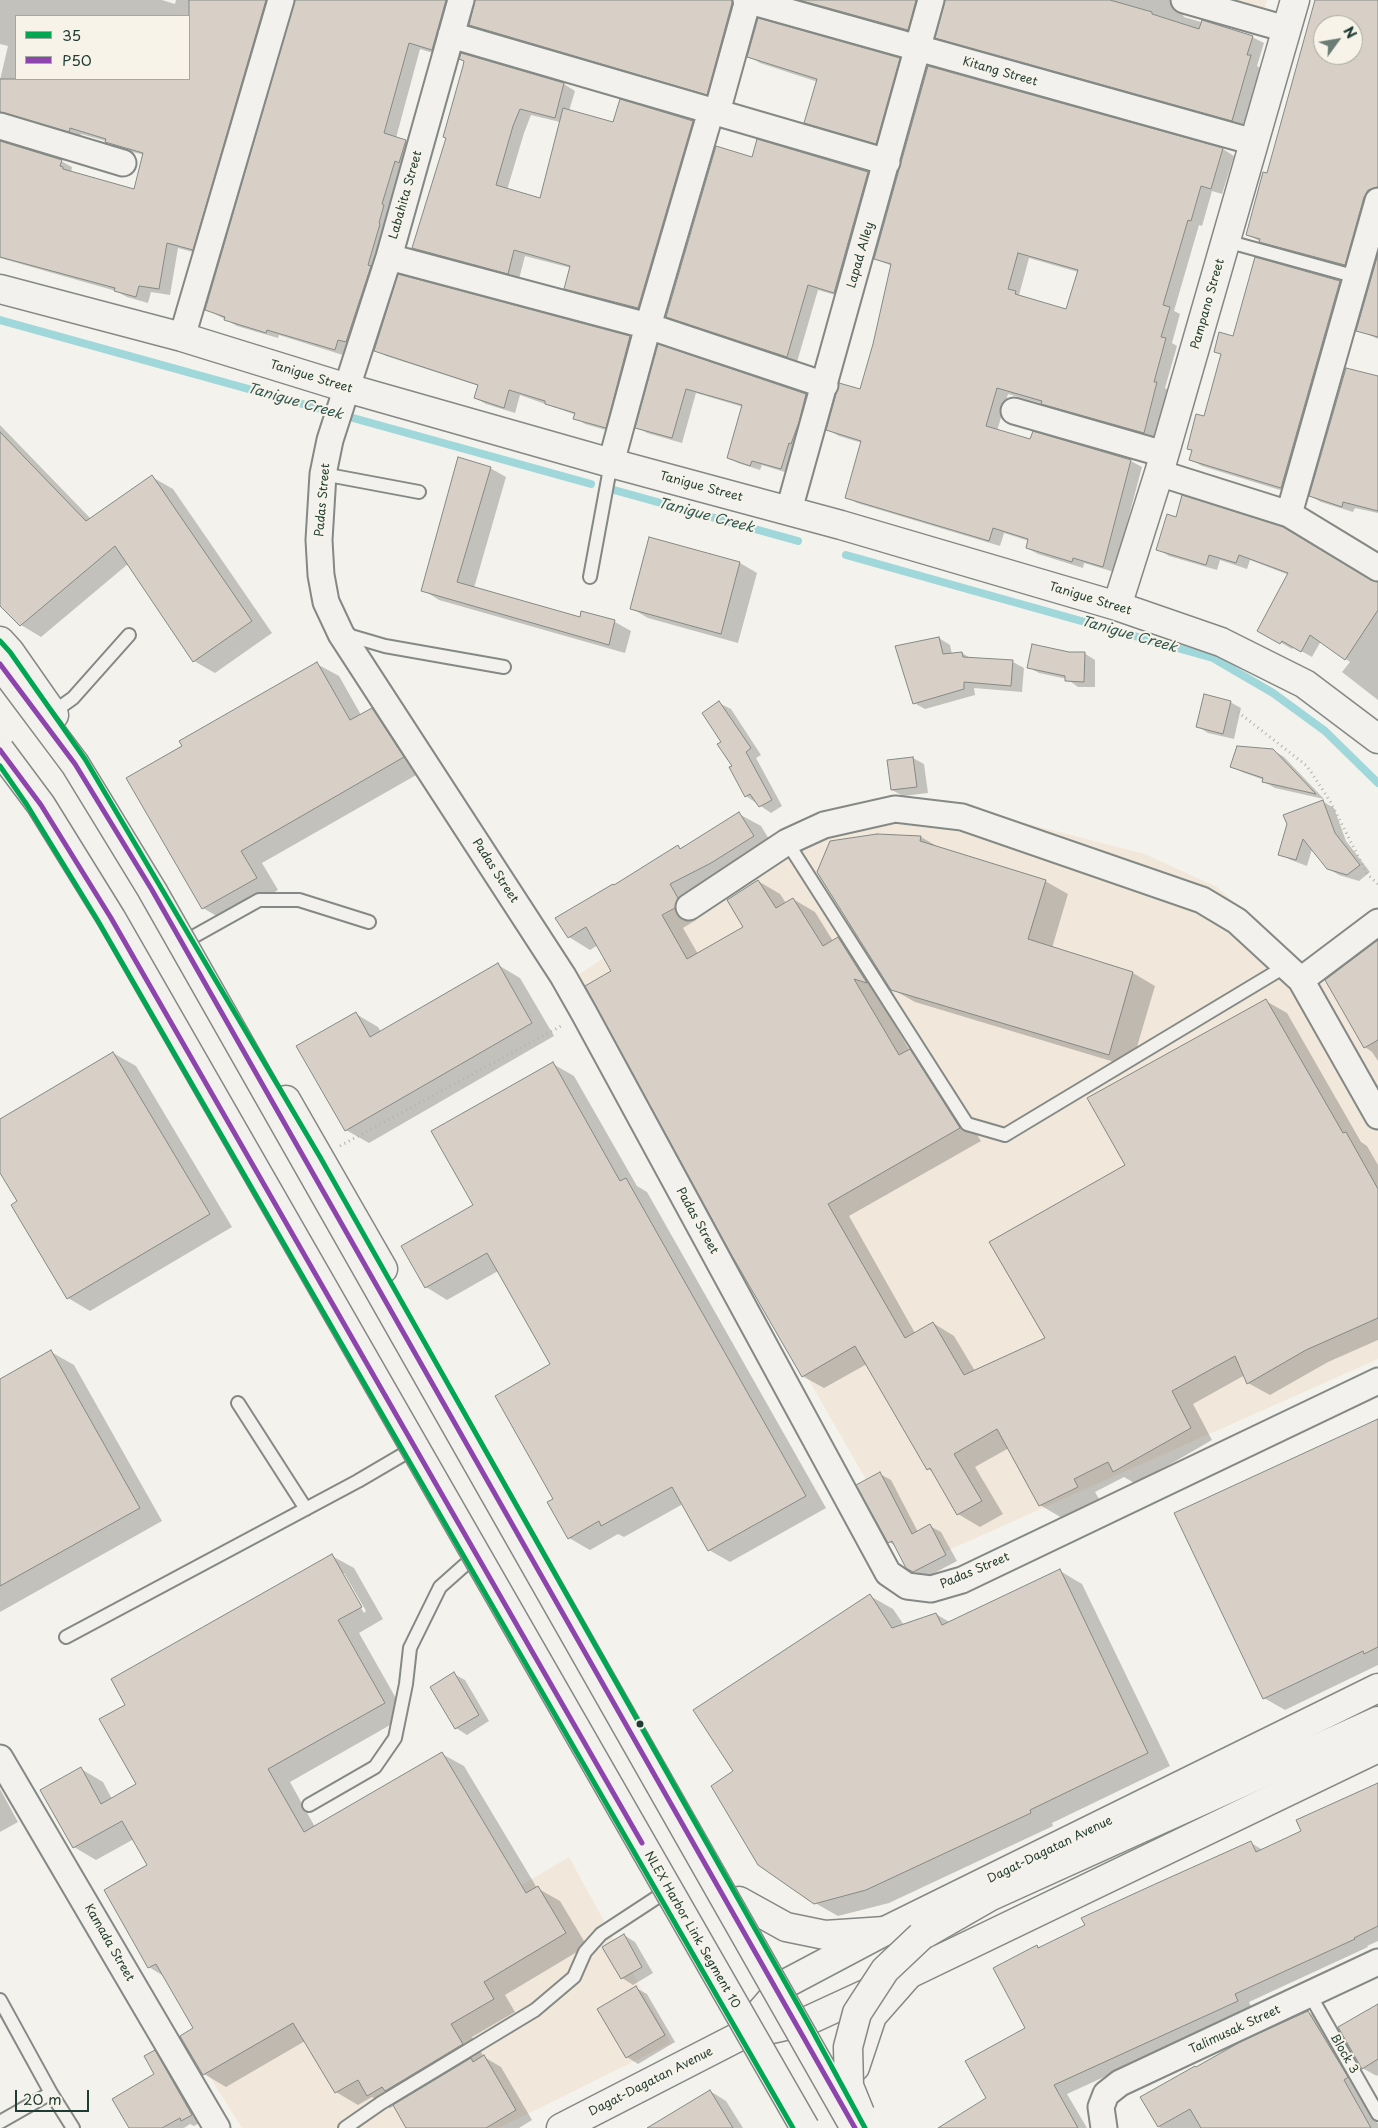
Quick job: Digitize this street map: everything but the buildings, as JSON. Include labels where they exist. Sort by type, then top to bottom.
[{"type":"main road","name":"Pampano Street","points":[[1117,606],[1162,464],[1295,0]]},
{"type":"main road","name":"Tanigue Street","points":[[0,289],[182,338],[344,396],[789,510],[1117,606],[1221,642],[1305,684],[1378,739]]},
{"type":"main road","points":[[0,641],[85,759],[320,1157],[866,2128]]},
{"type":"main road","points":[[0,664],[75,764],[152,890],[855,2128]]},
{"type":"main road","name":"NLEX Harbor Link Segment 10","points":[[0,750],[41,805],[111,918],[805,2128]]},
{"type":"main road","points":[[0,766],[27,805],[98,921],[793,2128]]},
{"type":"main road","name":"Dagat-Dagatan Avenue","points":[[740,2036],[785,1984],[885,1931],[1378,1688]]},
{"type":"main road","points":[[866,2128],[849,2086],[848,2047],[855,2021],[885,1970],[921,1936],[989,1898],[1378,1721]]},
{"type":"main road","name":"Dagat-Dagatan Avenue","points":[[562,2128],[740,2036],[807,2021],[909,1974],[1378,1748]]},
{"type":"main road","points":[[739,1901],[786,1927],[825,1935],[885,1931]]},
{"type":"main road","points":[[850,2101],[856,2061],[872,2016],[909,1974]]},
{"type":"street","points":[[182,338],[281,0]]},
{"type":"street","name":"Labahita Street","points":[[344,396],[389,256],[452,35],[460,0]]},
{"type":"street","points":[[610,463],[648,326],[747,0]]},
{"type":"street","name":"Kitang Street","points":[[747,0],[1254,142]]},
{"type":"street","name":"Lapad Alley","points":[[789,510],[931,0]]},
{"type":"street","points":[[1184,0],[1286,29]]},
{"type":"street","points":[[452,35],[887,162]]},
{"type":"street","points":[[0,126],[123,163]]},
{"type":"street","points":[[1290,514],[1378,201]]},
{"type":"street","points":[[389,256],[648,326],[825,385]]},
{"type":"street","name":"Padas Street","points":[[344,396],[330,440],[323,474],[319,540],[321,575],[326,602],[342,634],[563,976],[888,1573],[907,1586],[931,1589],[962,1580],[1378,1381]]},
{"type":"street","points":[[1014,411],[1162,464],[1290,514],[1377,564]]},
{"type":"street","points":[[688,907],[787,842],[824,825],[895,809],[962,817],[1202,900],[1237,921],[1294,973],[1378,1116]]},
{"type":"street","points":[[1294,973],[1378,922]]},
{"type":"street","name":"Kamada Street","points":[[0,1758],[218,2128]]},
{"type":"street","name":"Talimusak Street","points":[[1102,2117],[1106,2094],[1120,2083],[1378,1962]]},
{"type":"lane","points":[[1226,242],[1346,274]]},
{"type":"lane","points":[[590,577],[610,463]]},
{"type":"lane","points":[[323,474],[419,492]]},
{"type":"lane","points":[[342,634],[385,646],[504,668]]},
{"type":"lane","points":[[52,713],[73,698],[129,635]]},
{"type":"lane","points":[[787,842],[967,1124],[1005,1135],[1294,973]]},
{"type":"lane","points":[[191,938],[258,900],[299,900],[369,922]]},
{"type":"lane","points":[[238,1403],[306,1509]]},
{"type":"lane","points":[[66,1637],[358,1481],[404,1454]]},
{"type":"lane","points":[[309,1805],[375,1767],[396,1738],[406,1684],[410,1648],[440,1587],[467,1563]]},
{"type":"lane","points":[[345,2128],[381,2103],[535,2010],[574,1977],[585,1952],[601,1934],[659,1896]]},
{"type":"lane","name":"Block 3","points":[[1310,1995],[1378,2114]]},
{"type":"lane","points":[[0,2000],[51,2093],[73,2128]]},
{"type":"lane","points":[[0,2122],[51,2093]]},
{"type":"path","points":[[1238,712],[1307,766],[1330,801],[1367,874],[1378,884]]},
{"type":"path","points":[[320,1157],[584,1013]]},
{"type":"shaded area","points":[[1202,0],[1267,0],[1262,17]]},
{"type":"shaded area","points":[[970,809],[1145,854],[1217,887],[1306,969],[1378,909],[1378,1359],[915,1565],[577,976],[798,824]]},
{"type":"shaded area","points":[[569,1857],[671,2043],[499,2128],[242,2128],[206,2071]]},
{"type":"waterway","name":"Tanigue Creek","points":[[0,320],[591,484]]},
{"type":"waterway","name":"Tanigue Creek","points":[[614,490],[798,541]]},
{"type":"waterway","name":"Tanigue Creek","points":[[846,555],[1213,658],[1273,693],[1325,731],[1378,783]]},
{"type":"transit line","name":"35","points":[[0,641],[10,652],[85,759],[320,1157],[807,2021],[865,2128]]},
{"type":"transit line","name":"P50","points":[[0,664],[75,764],[152,890],[855,2128]]},
{"type":"transit line","name":"P50","points":[[0,750],[41,805],[111,918],[642,1843]]},
{"type":"transit line","name":"35","points":[[0,766],[27,805],[98,921],[793,2128]]}]
